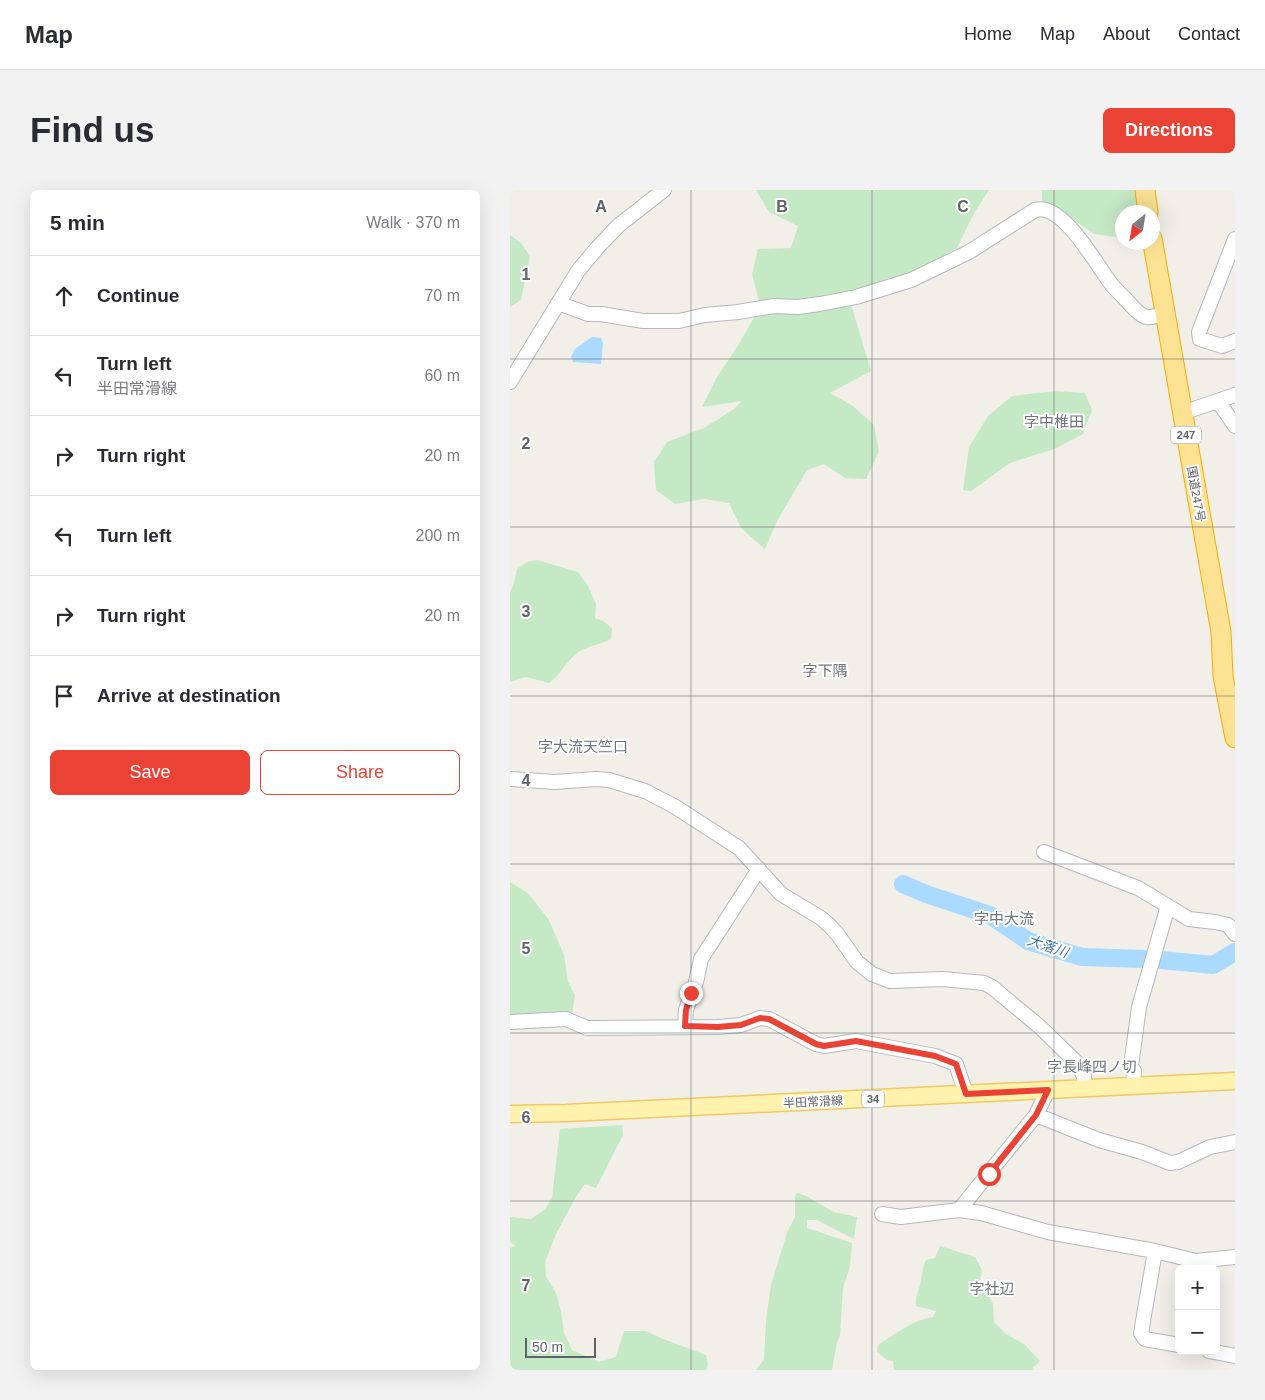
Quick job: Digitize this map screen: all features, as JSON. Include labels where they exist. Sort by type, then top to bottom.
[{"type":"highway","points":[[1145,190],[1147,205]]},
{"type":"highway","name":"国道247号","points":[[1154,250],[1221,632],[1223,676],[1235,738]]},
{"type":"highway","name":"国道247号","points":[[1221,632],[1235,672]]},
{"type":"main road","name":"半田常滑線","points":[[510,1114],[1235,1081]]},
{"type":"street","points":[[510,382],[578,271],[619,225],[664,190]]},
{"type":"street","points":[[558,303],[588,314],[601,314],[643,321],[679,321],[705,315],[774,306],[798,307],[856,297],[911,280],[969,252],[1035,210],[1042,208],[1056,214],[1065,223],[1092,254],[1112,284],[1138,312],[1148,317],[1165,314]]},
{"type":"street","points":[[1235,239],[1199,332],[1200,339],[1222,346],[1235,340]]},
{"type":"street","points":[[1182,413],[1235,395]]},
{"type":"street","points":[[1218,401],[1235,426]]},
{"type":"street","points":[[510,780],[556,782],[596,779],[623,783],[660,798],[734,844],[781,894],[821,918],[830,926],[857,962],[872,974],[890,981],[943,979],[984,983],[992,987],[1040,1027],[1076,1062],[1084,1076],[1084,1088]]},
{"type":"street","points":[[1044,852],[1127,883],[1189,919],[1228,925],[1235,934]]},
{"type":"street","points":[[685,1026],[686,1010],[696,982],[701,959],[759,869]]},
{"type":"street","points":[[1133,1086],[1134,1071],[1131,1066],[1139,1007],[1168,906]]},
{"type":"street","points":[[510,1022],[566,1019],[587,1028],[718,1027],[741,1025],[760,1018],[769,1019],[816,1044],[824,1046],[856,1041],[935,1056],[956,1064],[966,1094]]},
{"type":"street","points":[[960,1210],[1036,1115],[1048,1090]]},
{"type":"street","points":[[1036,1115],[1099,1140],[1142,1152],[1170,1163],[1178,1162],[1210,1147],[1235,1142]]},
{"type":"street","points":[[882,1214],[901,1217],[960,1210],[981,1213],[1048,1232],[1155,1251],[1196,1261],[1235,1257]]},
{"type":"street","points":[[1155,1251],[1141,1333],[1145,1339],[1175,1344]]},
{"type":"street","points":[[1220,1353],[1235,1356]]},
{"type":"green space","points":[[756,190],[989,190],[974,213],[957,248],[885,287],[848,294],[871,371],[830,393],[853,406],[874,425],[879,451],[866,479],[845,478],[824,464],[807,470],[777,521],[765,549],[741,528],[729,503],[704,499],[675,504],[656,490],[654,462],[667,442],[704,428],[734,409],[742,401],[702,407],[717,377],[756,314],[759,301],[752,274],[758,249],[791,248],[798,226],[769,212]]},
{"type":"green space","points":[[1042,190],[1139,190],[1142,205],[1115,205],[1115,237],[1094,234],[1063,212],[1042,202]]},
{"type":"green space","points":[[510,235],[521,243],[530,256],[521,300],[510,307]]},
{"type":"green space","points":[[1055,391],[1085,393],[1092,410],[1083,434],[1054,449],[1010,463],[971,491],[963,490],[969,447],[988,416],[1012,396]]},
{"type":"green space","points":[[537,560],[578,572],[588,586],[596,604],[595,618],[612,628],[611,639],[575,654],[549,683],[526,677],[510,682],[510,592],[517,569],[527,562]]},
{"type":"green space","points":[[510,882],[528,893],[549,920],[564,955],[568,982],[575,995],[572,1015],[510,1019]]},
{"type":"green space","points":[[622,1125],[623,1135],[596,1188],[585,1184],[577,1195],[556,1234],[545,1262],[546,1276],[556,1293],[561,1311],[564,1333],[572,1350],[599,1362],[616,1357],[624,1331],[646,1331],[706,1355],[708,1365],[706,1370],[510,1370],[510,1248],[516,1246],[510,1242],[510,1217],[531,1219],[545,1209],[552,1198],[560,1129]]},
{"type":"green space","points":[[797,1193],[834,1212],[857,1217],[854,1239],[817,1220],[807,1220],[807,1228],[852,1243],[850,1266],[843,1288],[840,1335],[832,1370],[756,1370],[764,1359],[766,1321],[771,1285],[787,1233],[795,1217],[795,1197]]},
{"type":"green space","points":[[940,1246],[975,1257],[982,1270],[980,1282],[993,1304],[994,1322],[1006,1334],[1024,1344],[1040,1361],[1032,1368],[1034,1370],[894,1370],[893,1361],[887,1360],[877,1352],[878,1345],[898,1332],[918,1321],[933,1317],[936,1311],[916,1306],[916,1299],[926,1260],[935,1258]]},
{"type":"water","points":[[592,337],[601,338],[603,343],[601,364],[573,362],[571,357],[575,349]]},
{"type":"waterway","name":"大落川","points":[[903,884],[926,894],[990,915],[1028,941],[1082,957],[1145,959]]},
{"type":"waterway","name":"大落川","points":[[1161,960],[1213,965],[1235,952]]},
{"type":"district","name":"字中椎田","points":[[1054,422]]},
{"type":"district","name":"字下隅","points":[[825,671]]},
{"type":"district","name":"字大流天竺口","points":[[583,747]]},
{"type":"district","name":"字中大流","points":[[1004,919]]},
{"type":"district","name":"字長峰四ノ切","points":[[1092,1067]]},
{"type":"district","name":"字社辺","points":[[992,1289]]},
{"type":"route","points":[[691,993],[686,1010],[685,1026],[718,1027],[741,1025],[760,1018],[769,1019],[816,1044],[824,1046],[856,1041],[935,1056],[956,1064],[966,1094],[1048,1090],[1036,1115],[989,1174]]}]
